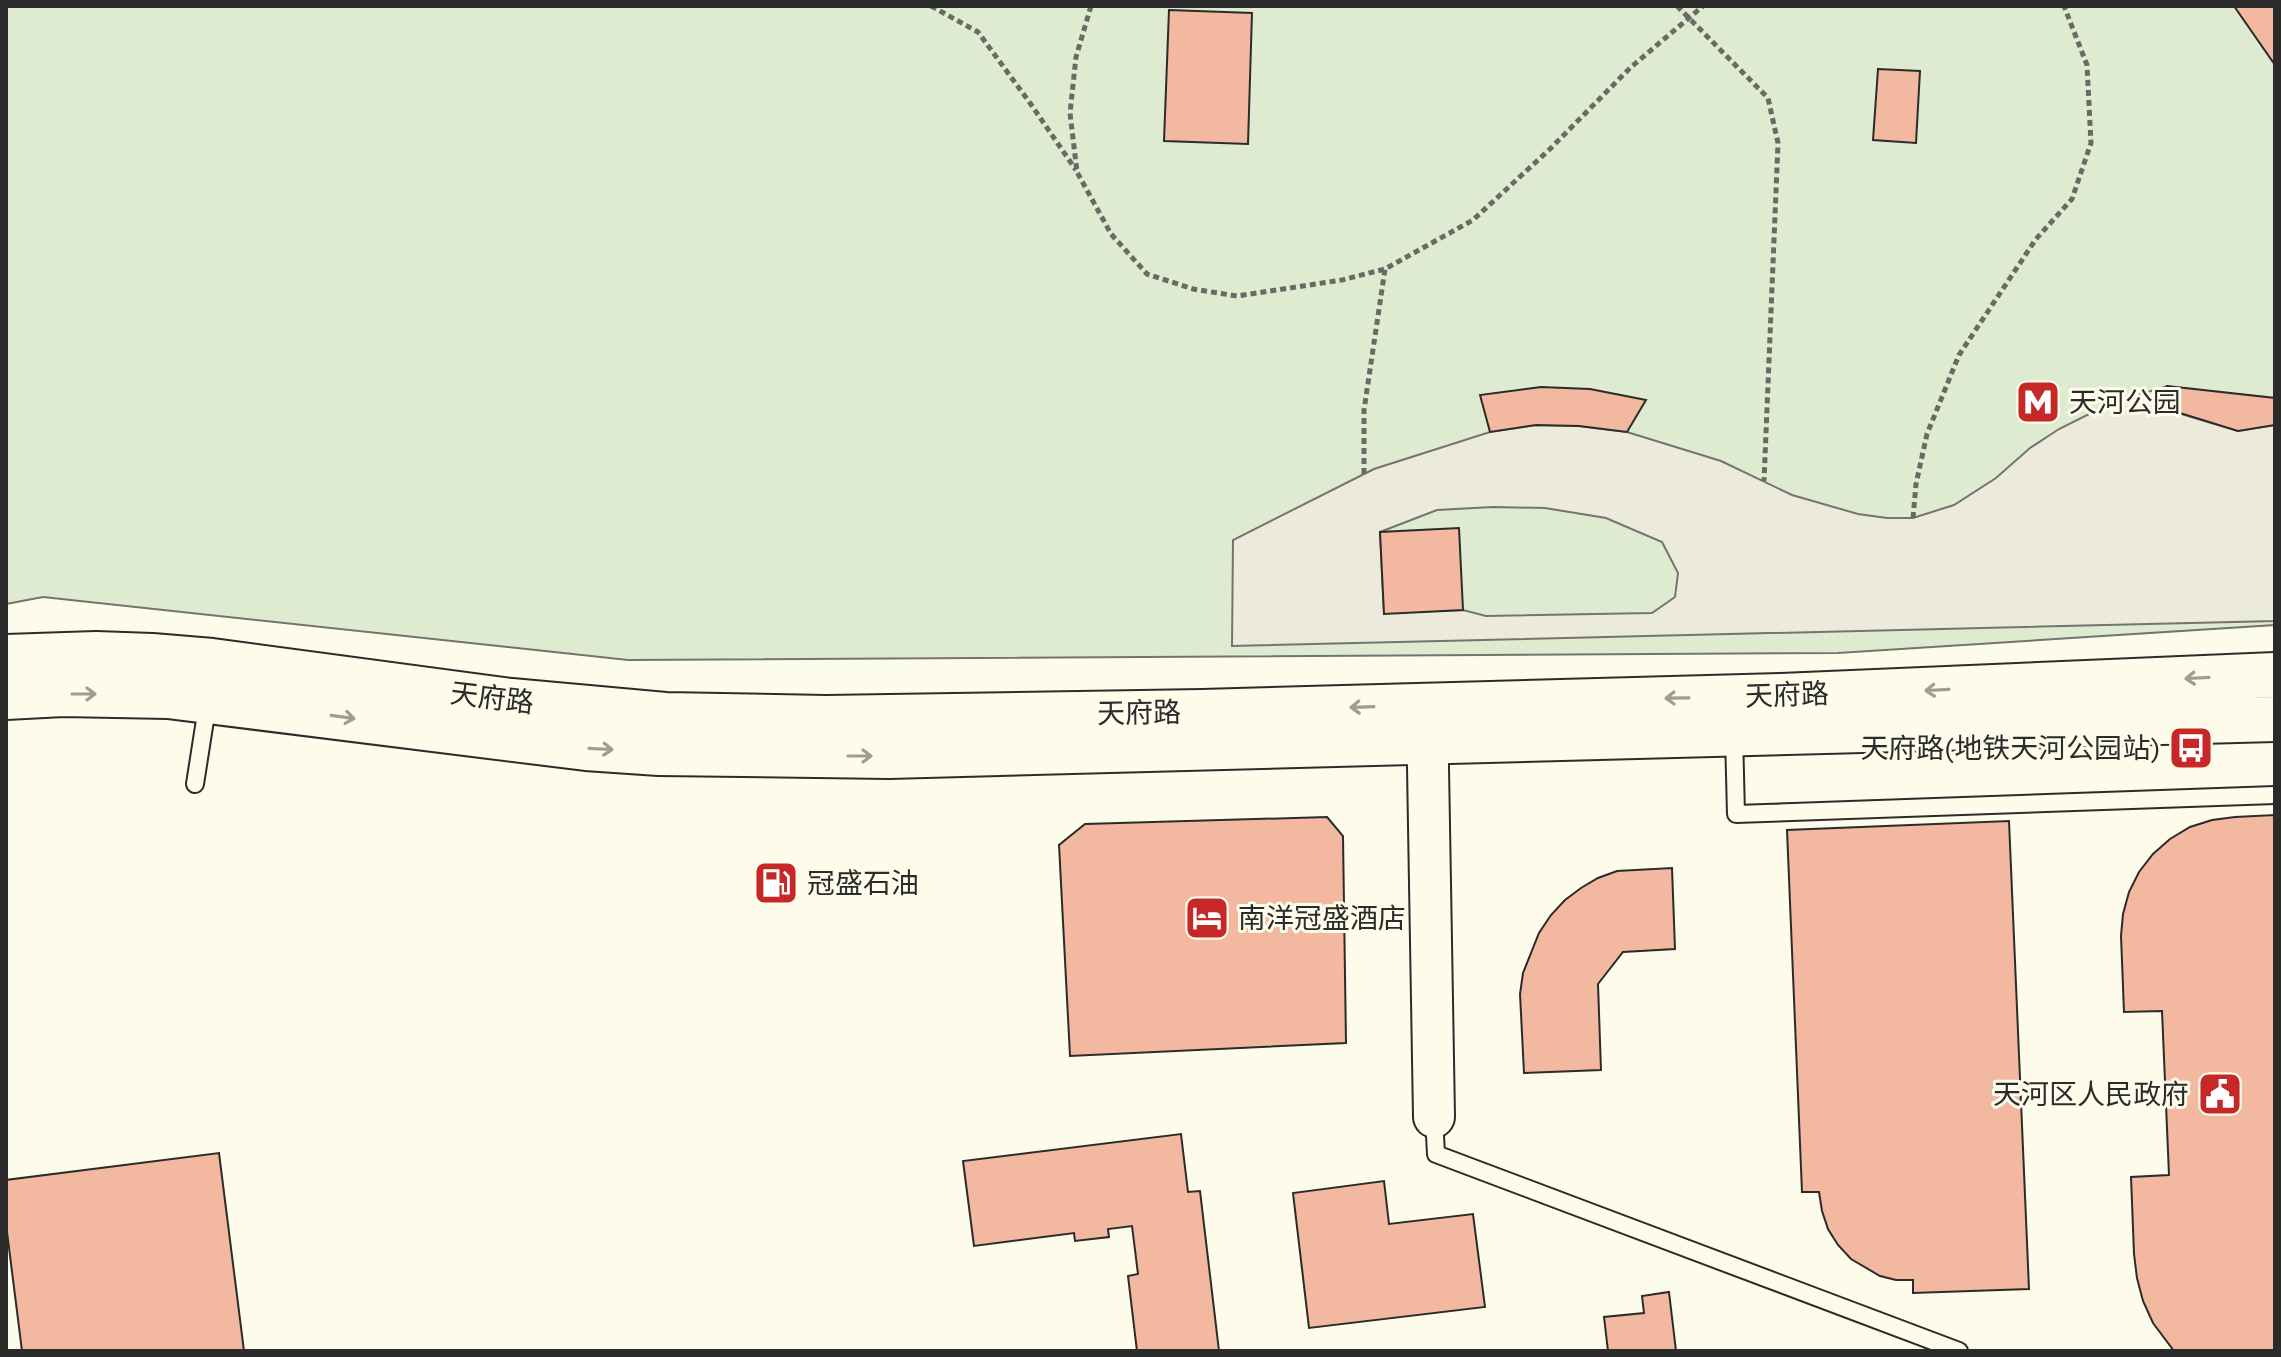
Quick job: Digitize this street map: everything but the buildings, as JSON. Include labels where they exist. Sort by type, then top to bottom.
[{"type":"main road","name":"天府路","points":[[6,657],[152,656],[212,661],[511,701],[665,715],[740,718],[943,717],[1427,724],[1734,734],[2275,719]]},
{"type":"main road","name":"天府路","points":[[6,697],[125,694],[208,699],[509,740],[659,753],[889,756],[1427,724],[1796,696],[2275,675]]},
{"type":"street","points":[[1427,724],[1434,1117]]},
{"type":"lane","points":[[195,784],[208,699]]},
{"type":"lane","points":[[1734,734],[1736,814],[2275,795]]},
{"type":"lane","points":[[1434,1117],[1436,1154],[1959,1351]]},
{"type":"path","points":[[931,6],[978,32],[1077,172],[1111,234],[1147,274],[1237,296],[1342,280],[1385,269],[1473,220],[1550,149],[1630,68],[1703,6]]},
{"type":"path","points":[[1077,172],[1070,113],[1076,57],[1091,6]]},
{"type":"path","points":[[1677,6],[1768,98],[1778,143],[1764,481]]},
{"type":"path","points":[[1913,518],[1916,484],[1927,434],[1959,355],[2036,239],[2072,199],[2091,143],[2087,65],[2064,6]]},
{"type":"path","points":[[1364,474],[1364,410],[1385,269]]},
{"type":"green space","name":"天河公园","points":[[6,6],[2275,6],[2275,625],[1838,653],[628,660],[43,597],[6,604]]},
{"type":"shaded area","points":[[2167,386],[2168,410],[2238,431],[2275,425],[2275,621],[1232,646],[1233,540],[1374,469],[1490,432],[1536,425],[1627,432],[1721,461],[1792,495],[1858,514],[1913,518],[1954,505],[1996,478],[2030,448],[2059,429],[2109,404]],"holes":[[[1545,508],[1606,518],[1662,542],[1678,573],[1675,597],[1652,613],[1486,616],[1463,610],[1384,613],[1380,532],[1437,510]]]},
{"type":"place","name":"天河公园","points":[[2038,402]]},
{"type":"place","name":"天府路(地铁天河公园站)","points":[[2191,748]]},
{"type":"place","name":"冠盛石油","points":[[776,883]]},
{"type":"place","name":"南洋冠盛酒店","points":[[1207,918]]},
{"type":"place","name":"天河区人民政府","points":[[2220,1094]]}]
